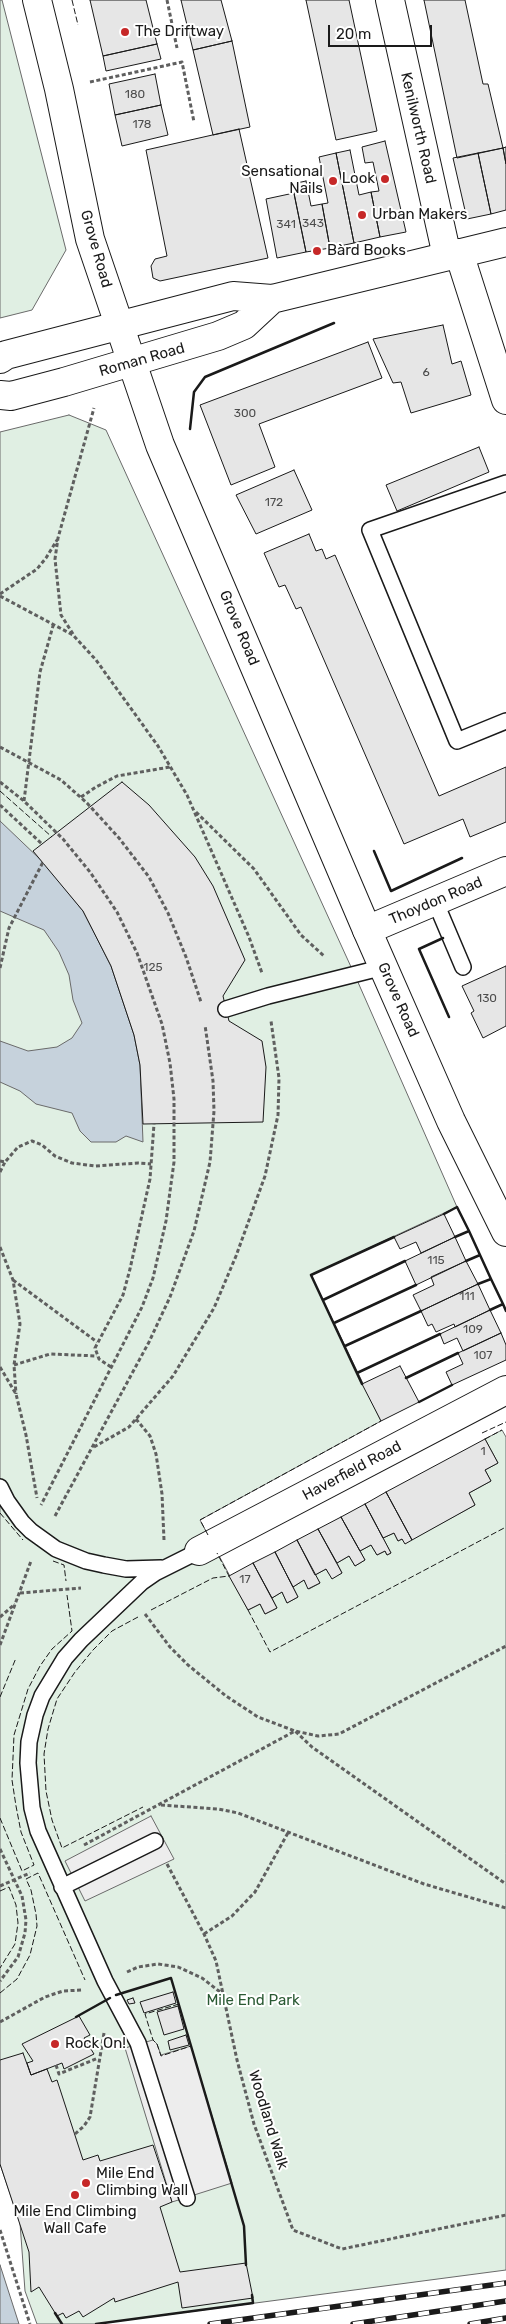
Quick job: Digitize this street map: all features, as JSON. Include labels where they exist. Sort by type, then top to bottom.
[{"type":"main road","name":"Grove Road","points":[[37,0],[59,88],[90,238],[160,445],[367,930],[452,1121],[506,1232]]},
{"type":"main road","name":"Kenilworth Road","points":[[390,0],[453,254],[506,400]]},
{"type":"main road","name":"Roman Road","points":[[0,359],[6,355],[233,296],[272,299],[506,242]]},
{"type":"main road","name":"Roman Road","points":[[0,395],[11,396],[200,343],[244,325],[272,299]]},
{"type":"main road","name":"Thoydon Road","points":[[367,930],[506,871]]},
{"type":"main road","name":"Haverfield Road","points":[[198,1551],[506,1390]]},
{"type":"lane","points":[[506,483],[370,530],[457,741],[506,721]]},
{"type":"lane","points":[[435,901],[463,967]]},
{"type":"lane","points":[[226,1008],[384,967]]},
{"type":"lane","points":[[0,1487],[14,1512],[31,1532],[69,1555],[86,1561],[126,1569],[167,1567]]},
{"type":"lane","points":[[187,2198],[138,2043],[105,1982],[38,1831],[29,1786],[29,1742],[42,1696],[66,1658],[81,1640],[142,1582],[198,1551]]},
{"type":"lane","points":[[62,1887],[155,1841]]},
{"type":"path","points":[[167,0],[177,48]]},
{"type":"path","points":[[87,82],[182,62],[194,122]]},
{"type":"path","points":[[93,1448],[129,1427],[136,1419],[173,1376],[214,1308],[236,1256],[265,1176],[275,1129],[279,1097],[279,1078],[268,996],[249,937],[193,809],[158,746],[96,660],[73,634],[61,615],[55,559],[58,538],[94,408]]},
{"type":"path","points":[[58,538],[37,570],[0,595],[54,626],[73,634]]},
{"type":"path","points":[[24,800],[40,672],[54,626]]},
{"type":"path","points":[[0,747],[61,780],[81,797],[119,838],[149,877],[168,913],[186,957],[202,1007]]},
{"type":"path","points":[[81,797],[117,776],[170,767]]},
{"type":"path","points":[[0,782],[24,800],[77,855],[117,912],[137,953],[162,1024],[170,1063],[174,1099],[175,1144],[170,1190],[160,1251],[142,1307],[40,1508],[16,1394],[14,1365],[20,1324],[13,1280],[0,1247]]},
{"type":"path","points":[[0,805],[42,844]]},
{"type":"path","points":[[193,809],[254,869],[302,936],[335,967],[341,978]]},
{"type":"path","points":[[0,968],[9,928],[43,862]]},
{"type":"path","points":[[54,1520],[160,1320],[194,1230],[210,1162],[214,1111],[213,1081],[205,1024]]},
{"type":"path","points":[[111,1367],[103,1363],[97,1356],[97,1342],[123,1295],[138,1237],[151,1164],[154,1124]]},
{"type":"path","points":[[0,1172],[5,1162],[18,1147],[32,1141],[42,1145],[55,1156],[72,1164],[95,1166],[151,1164]]},
{"type":"path","points":[[0,1161],[5,1162]]},
{"type":"path","points":[[13,1280],[97,1342]]},
{"type":"path","points":[[14,1365],[50,1354],[97,1356]]},
{"type":"path","points":[[0,1368],[16,1394]]},
{"type":"path","points":[[136,1419],[150,1436],[156,1454],[165,1545]]},
{"type":"path","points":[[0,1645],[20,1593],[29,1562]]},
{"type":"path","points":[[20,1593],[58,1589]]},
{"type":"path","points":[[0,1617],[15,1604]]},
{"type":"path","points":[[144,1614],[170,1647],[188,1665],[226,1696],[258,1717],[295,1732],[318,1736],[339,1734],[506,1646]]},
{"type":"path","points":[[51,1862],[295,1732]]},
{"type":"path","points":[[295,1732],[312,1747],[506,1884]]},
{"type":"path","points":[[161,1805],[189,1806],[238,1813],[424,1884],[506,1908]]},
{"type":"path","name":"Woodland Walk","points":[[140,1815],[204,1934],[216,1961],[225,1995],[237,2060],[254,2124],[293,2230],[342,2249],[506,2215]]},
{"type":"path","points":[[204,1934],[232,1916],[255,1892],[289,1832]]},
{"type":"path","points":[[0,1848],[24,1908],[25,1933],[18,1957],[0,1981]]},
{"type":"path","points":[[0,1886],[23,1876]]},
{"type":"path","points":[[0,2022],[45,1997],[62,1991],[89,1989],[138,1967],[158,1964],[178,1967],[202,1978],[225,1995]]},
{"type":"path","points":[[74,2134],[90,2118],[103,2034],[115,2002]]},
{"type":"path","points":[[56,2065],[60,2074],[98,2058]]},
{"type":"path","points":[[0,2230],[30,2324]]},
{"type":"green space","points":[[0,0],[2,0],[66,250],[32,310],[0,318]]},
{"type":"green space","name":"Mile End Park","points":[[69,415],[106,430],[357,980],[457,1207],[311,1275],[381,1421],[200,1520],[248,1610],[260,1604],[265,1614],[277,1608],[272,1598],[282,1592],[287,1603],[298,1597],[293,1587],[304,1580],[309,1589],[320,1583],[315,1575],[326,1569],[332,1578],[342,1573],[337,1563],[349,1556],[355,1566],[365,1560],[360,1551],[371,1545],[377,1555],[385,1551],[387,1555],[391,1553],[383,1538],[394,1533],[398,1541],[402,1539],[405,1543],[475,1505],[469,1493],[491,1481],[485,1470],[498,1463],[485,1439],[502,1430],[506,1437],[506,2270],[96,2324],[37,2324],[25,2291],[20,2223],[0,2164],[0,432]]},
{"type":"shaded area","points":[[0,821],[43,862],[83,911],[111,966],[134,1035],[140,1065],[143,1142],[126,1136],[116,1142],[91,1142],[80,1131],[72,1113],[36,1104],[20,1091],[0,1082],[0,1041],[28,1051],[57,1047],[72,1038],[82,1023],[73,1000],[69,975],[59,952],[44,930],[0,911]]},
{"type":"shaded area","points":[[151,1816],[174,1859],[85,1901],[65,1861]]},
{"type":"shaded area","points":[[153,2040],[157,2044],[161,2055],[191,2046],[232,2183],[172,2202],[125,2048]]},
{"type":"shaded area","points":[[0,2265],[19,2324],[0,2324]]},
{"type":"building","name":"The Driftway","points":[[90,0],[146,0],[157,44],[103,56]]},
{"type":"building","points":[[181,0],[221,0],[232,41],[193,50]]},
{"type":"building","points":[[306,0],[349,0],[377,131],[336,140]]},
{"type":"building","points":[[424,0],[465,0],[483,84],[488,84],[503,148],[457,158]]},
{"type":"building","points":[[232,41],[250,127],[213,135],[193,50]]},
{"type":"building","points":[[157,44],[161,59],[106,71],[103,56]]},
{"type":"building","points":[[155,74],[161,105],[115,115],[109,84]]},
{"type":"building","points":[[161,105],[168,135],[122,146],[115,115]]},
{"type":"building","points":[[239,129],[268,258],[160,281],[153,278],[151,266],[155,259],[167,256],[146,150]]},
{"type":"building","points":[[385,141],[406,232],[380,237],[371,192],[379,191],[373,162],[365,163],[362,147]]},
{"type":"building","points":[[506,147],[506,164],[503,148]]},
{"type":"building","points":[[503,148],[506,164],[506,210],[491,214],[478,153]]},
{"type":"building","points":[[350,150],[359,195],[371,192],[380,237],[354,243],[336,153]]},
{"type":"building","points":[[336,153],[354,243],[330,248],[322,204],[328,203],[319,157]]},
{"type":"building","points":[[478,153],[491,214],[467,219],[453,158]]},
{"type":"building","points":[[306,181],[311,206],[322,204],[330,248],[306,252],[292,184]]},
{"type":"building","points":[[294,193],[306,252],[277,258],[266,199]]},
{"type":"building","points":[[443,325],[452,364],[461,361],[471,395],[411,413],[401,382],[393,383],[373,339]]},
{"type":"building","points":[[368,342],[382,378],[259,424],[275,467],[231,485],[200,405]]},
{"type":"building","points":[[479,447],[489,472],[397,511],[386,485]]},
{"type":"building","points":[[294,470],[312,510],[256,534],[236,495]]},
{"type":"building","points":[[309,534],[316,551],[322,549],[326,559],[335,555],[439,796],[506,767],[506,822],[470,837],[463,819],[404,844],[301,607],[296,609],[285,585],[279,587],[264,553]]},
{"type":"building","points":[[122,782],[149,805],[195,857],[213,886],[245,960],[223,996],[229,1021],[262,1041],[266,1067],[263,1122],[143,1124],[140,1065],[134,1035],[111,966],[83,911],[33,851]]},
{"type":"building","points":[[506,966],[506,1026],[483,1038],[471,1013],[474,1011],[462,986]]},
{"type":"building","points":[[444,1214],[455,1237],[421,1253],[416,1242],[400,1249],[394,1237]]},
{"type":"building","points":[[455,1237],[466,1261],[416,1285],[405,1261]]},
{"type":"building","points":[[466,1261],[478,1284],[421,1311],[413,1295],[434,1285],[431,1277]]},
{"type":"building","points":[[478,1284],[490,1310],[455,1327],[454,1324],[436,1332],[432,1324],[428,1326],[421,1311]]},
{"type":"building","points":[[490,1310],[501,1333],[463,1351],[457,1338],[444,1344],[440,1334]]},
{"type":"building","points":[[501,1333],[506,1345],[506,1360],[452,1385],[446,1372],[463,1364],[458,1353]]},
{"type":"building","points":[[400,1366],[419,1402],[381,1421],[362,1384]]},
{"type":"building","points":[[485,1439],[498,1463],[485,1470],[491,1481],[469,1493],[475,1505],[412,1540],[386,1492]]},
{"type":"building","points":[[386,1492],[412,1540],[405,1544],[402,1539],[398,1541],[394,1533],[383,1538],[365,1504]]},
{"type":"building","points":[[365,1504],[391,1553],[387,1555],[385,1551],[377,1555],[371,1545],[360,1551],[341,1517]]},
{"type":"building","points":[[341,1517],[365,1560],[355,1566],[349,1556],[337,1563],[318,1529]]},
{"type":"building","points":[[318,1529],[342,1573],[332,1579],[326,1569],[315,1575],[297,1540]]},
{"type":"building","points":[[297,1540],[320,1583],[308,1589],[304,1580],[293,1587],[275,1552]]},
{"type":"building","points":[[275,1552],[298,1597],[287,1603],[282,1592],[272,1598],[253,1563]]},
{"type":"building","points":[[253,1563],[277,1608],[265,1614],[260,1604],[248,1610],[229,1576]]},
{"type":"building","points":[[173,1992],[176,2003],[144,2013],[140,2002]]},
{"type":"building","points":[[133,1998],[135,2003],[129,2004],[127,2000]]},
{"type":"building","points":[[178,2006],[184,2029],[164,2035],[157,2012]]},
{"type":"building","points":[[79,2016],[90,2035],[84,2038],[94,2054],[64,2069],[62,2063],[31,2075],[27,2063],[33,2061],[22,2044]]},
{"type":"building","points":[[186,2035],[189,2045],[170,2050],[168,2041]]},
{"type":"building","name":"Mile End Climbing Wall","points":[[23,2053],[31,2075],[47,2069],[52,2082],[57,2080],[83,2160],[98,2155],[100,2161],[153,2145],[172,2202],[160,2207],[180,2272],[246,2263],[253,2298],[182,2308],[178,2282],[115,2302],[114,2298],[83,2317],[79,2311],[66,2318],[63,2313],[57,2316],[39,2287],[31,2292],[29,2252],[0,2164],[0,2060]]},
{"type":"railway","points":[[210,2324],[506,2283]]},
{"type":"railway","points":[[353,2324],[506,2301]]},
{"type":"railway","points":[[470,2324],[506,2318]]},
{"type":"fence","points":[[72,0],[78,25]]},
{"type":"fence","points":[[0,791],[52,837]]},
{"type":"fence","points":[[208,1535],[200,1520],[381,1421]]},
{"type":"fence","points":[[482,1433],[506,1422]]},
{"type":"fence","points":[[485,1439],[502,1430]]},
{"type":"fence","points":[[0,1513],[23,1540]]},
{"type":"fence","points":[[248,1610],[270,1652],[506,1527]]},
{"type":"fence","points":[[151,1610],[213,1578],[229,1576],[217,1553]]},
{"type":"fence","points":[[53,1561],[64,1565],[66,1581]]},
{"type":"fence","points":[[0,1818],[22,1871],[34,1865],[21,1832],[16,1806],[12,1780],[14,1735],[28,1689],[40,1666],[52,1649],[72,1631],[67,1595]]},
{"type":"fence","points":[[138,1617],[112,1631],[75,1672],[57,1699],[48,1729],[44,1754],[46,1791],[52,1820],[62,1848],[143,1807]]},
{"type":"fence","points":[[0,1697],[16,1658]]},
{"type":"fence","points":[[0,1993],[17,1979],[30,1955],[37,1926],[31,1890],[26,1879],[38,1873],[85,1980]]},
{"type":"fence","points":[[0,1891],[9,1887],[16,1905],[18,1923],[15,1944],[0,1968]]},
{"type":"fence","points":[[179,2004],[145,2014],[153,2040],[157,2044],[161,2056],[191,2046]]},
{"type":"wall","points":[[190,429],[194,392],[205,377],[334,323]]},
{"type":"wall","points":[[374,851],[391,891],[462,858]]},
{"type":"wall","points":[[443,938],[419,949],[449,1017]]},
{"type":"wall","points":[[444,1214],[457,1207],[469,1231],[455,1237]]},
{"type":"wall","points":[[466,1261],[480,1255],[469,1231]]},
{"type":"wall","points":[[362,1384],[311,1275],[394,1237]]},
{"type":"wall","points":[[478,1284],[491,1279],[480,1255]]},
{"type":"wall","points":[[323,1300],[405,1261]]},
{"type":"wall","points":[[490,1310],[503,1304],[491,1279]]},
{"type":"wall","points":[[334,1323],[416,1285]]},
{"type":"wall","points":[[503,1304],[506,1311]]},
{"type":"wall","points":[[345,1346],[421,1311]]},
{"type":"wall","points":[[357,1373],[440,1334]]},
{"type":"wall","points":[[406,1378],[458,1353]]},
{"type":"wall","points":[[419,1402],[452,1385]]},
{"type":"wall","points":[[116,1995],[171,1978],[244,2226],[246,2265]]},
{"type":"wall","points":[[76,2017],[110,1998]]},
{"type":"wall","points":[[96,2324],[253,2303],[252,2295]]},
{"type":"wall","points":[[55,2313],[62,2324]]},
{"type":"place","name":"The Driftway","points":[[125,32]]},
{"type":"place","name":"Look","points":[[385,179]]},
{"type":"place","name":"Sensational Nails","points":[[333,181]]},
{"type":"place","name":"Urban Makers","points":[[362,215]]},
{"type":"place","name":"Bàrd Books","points":[[317,251]]},
{"type":"place","name":"Rock On!","points":[[55,2044]]},
{"type":"place","name":"Mile End Climbing Wall","points":[[86,2183]]},
{"type":"place","name":"Mile End Climbing Wall Cafe","points":[[75,2195]]}]
